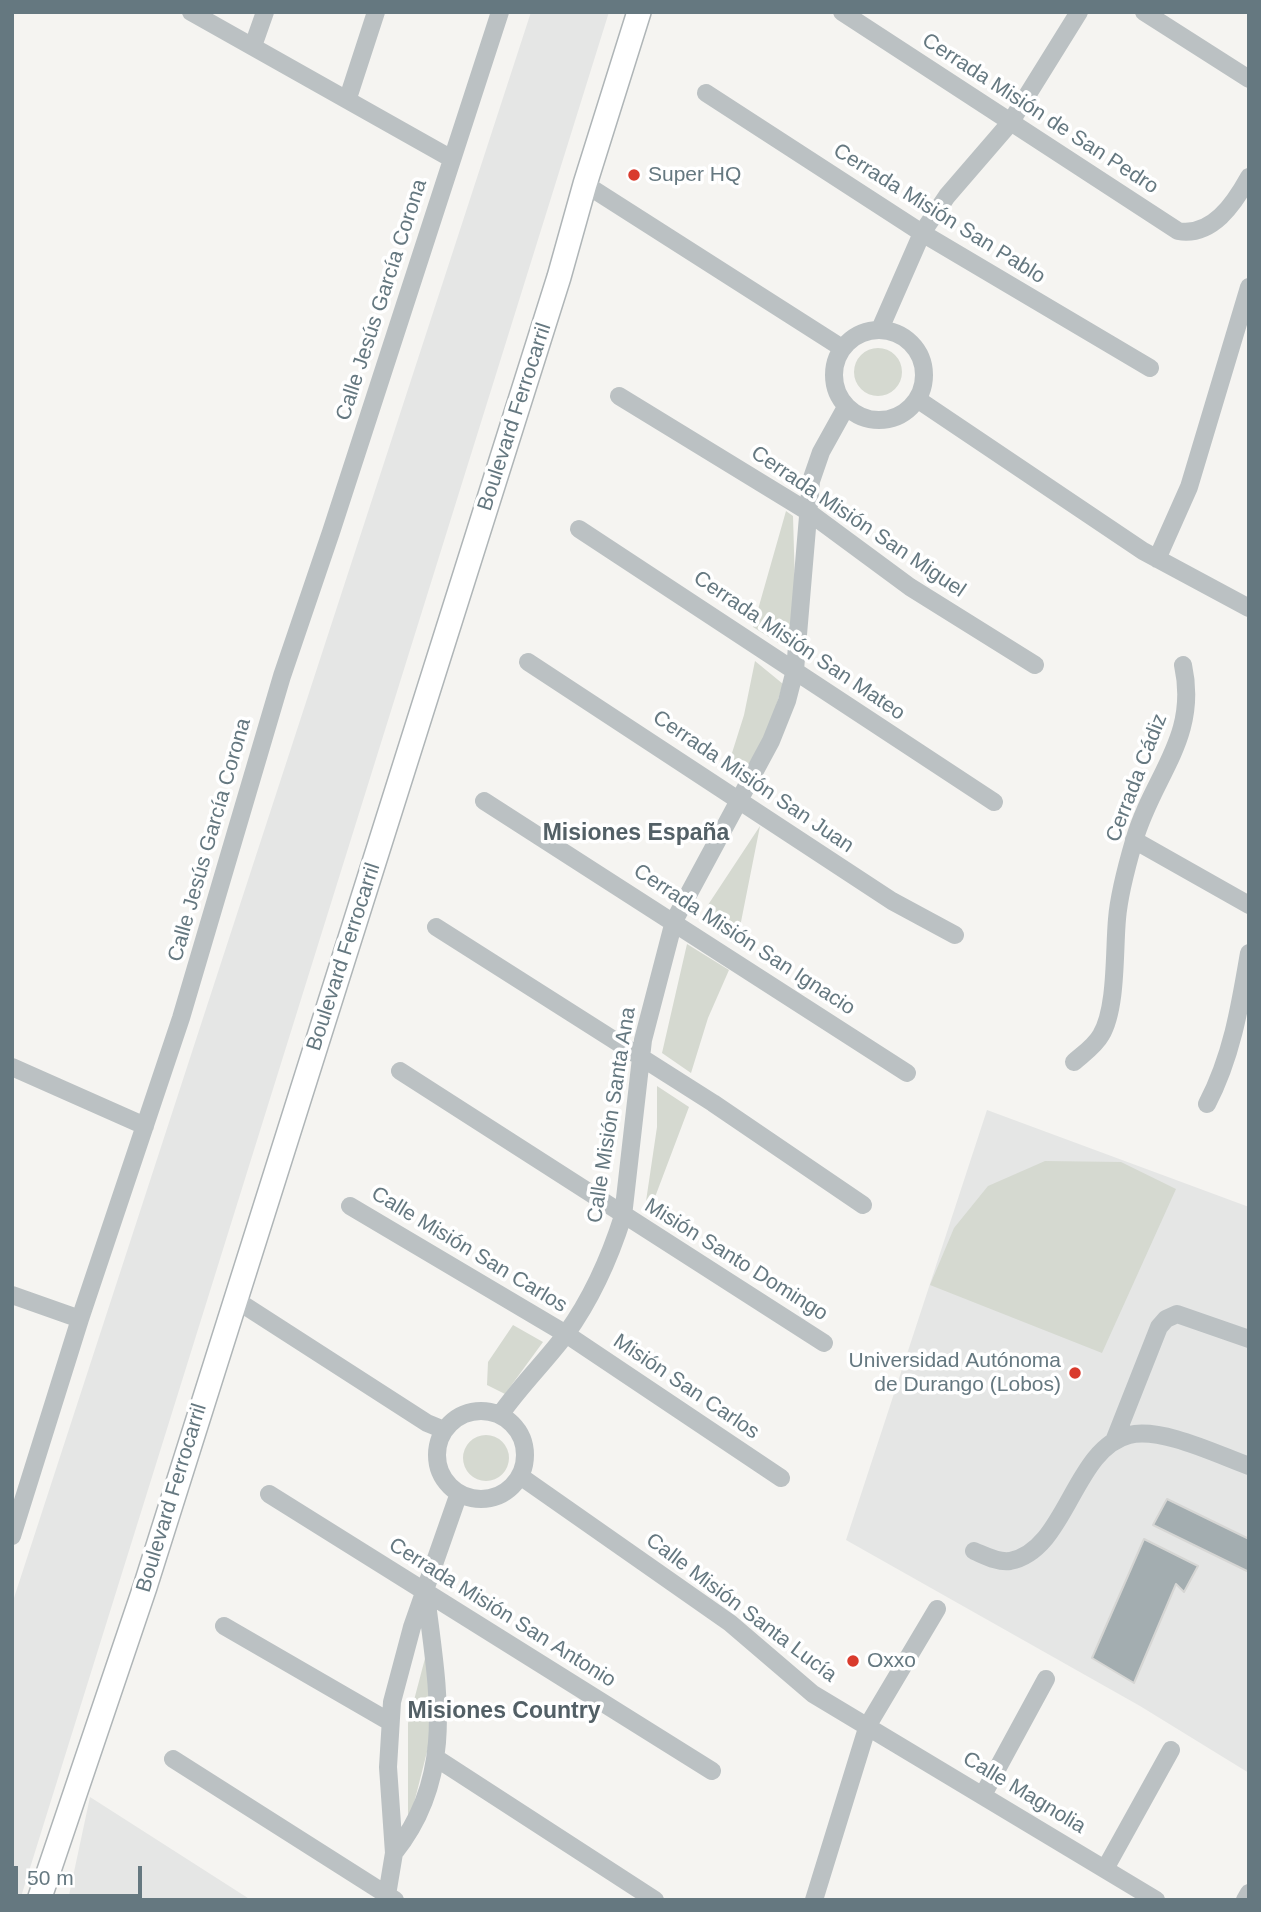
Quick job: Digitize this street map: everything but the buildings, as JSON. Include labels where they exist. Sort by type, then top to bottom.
[{"type":"main road","name":"Boulevard Ferrocarril","points":[[39,1900],[145,1587],[559,277],[639,12]]},
{"type":"street","points":[[191,12],[348,98],[452,159]]},
{"type":"street","points":[[253,47],[265,12]]},
{"type":"street","points":[[348,98],[376,12]]},
{"type":"street","name":"Calle Jesús García Corona","points":[[12,1536],[80,1319],[181,1018],[282,676],[500,12]]},
{"type":"street","name":"Cerrada Misión de San Pedro","points":[[842,12],[1178,231],[1199,232],[1216,221],[1249,177]]},
{"type":"street","points":[[880,329],[922,233],[947,196],[1010,123],[1079,12]]},
{"type":"street","points":[[1144,12],[1249,79]]},
{"type":"street","name":"Cerrada Misión San Pablo","points":[[706,93],[922,233],[1150,368]]},
{"type":"street","points":[[585,184],[842,348]]},
{"type":"street","points":[[1150,555],[1189,487],[1245,312],[1249,287]]},
{"type":"street","points":[[880,329],[904,337],[922,357],[925,373],[918,399],[906,412],[892,419],[876,421],[861,417],[846,407],[838,394],[834,378],[835,363],[842,348],[861,335],[880,329]]},
{"type":"street","name":"Cerrada Misión San Miguel","points":[[619,397],[807,511],[911,587],[1035,665]]},
{"type":"street","points":[[918,399],[1150,555],[1249,608]]},
{"type":"street","name":"Calle Misión Santa Ana","points":[[500,1415],[566,1334],[597,1282],[623,1216],[641,1058],[674,921],[771,741],[787,701],[795,670],[811,481],[821,452],[846,407]]},
{"type":"street","name":"Cerrada Misión San Mateo","points":[[579,528],[994,802]]},
{"type":"street","name":"Cerrada Misión San Juan","points":[[528,663],[892,901],[955,935]]},
{"type":"street","name":"Cerrada Cádiz","points":[[1074,1062],[1101,1035],[1108,1012],[1117,915],[1134,840],[1154,787],[1184,727],[1187,682],[1183,665]]},
{"type":"street","name":"Cerrada Misión San Ignacio","points":[[484,801],[907,1073]]},
{"type":"street","points":[[1134,840],[1249,905]]},
{"type":"street","points":[[436,928],[734,1117],[863,1205]]},
{"type":"street","points":[[1206,1104],[1223,1073],[1249,953]]},
{"type":"street","name":"Misión Santo Domingo","points":[[400,1071],[824,1343]]},
{"type":"street","points":[[14,1072],[145,1126]]},
{"type":"street","name":"Calle Misión San Carlos","points":[[350,1206],[566,1334]]},
{"type":"street","points":[[12,1295],[80,1319]]},
{"type":"street","points":[[236,1300],[427,1423],[444,1430]]},
{"type":"street","points":[[974,1551],[999,1561],[1010,1561],[1037,1544],[1053,1527],[1086,1471],[1114,1441],[1159,1327],[1166,1319],[1177,1314],[1249,1339]]},
{"type":"street","name":"Misión San Carlos","points":[[566,1334],[781,1478]]},
{"type":"street","points":[[483,1410],[500,1415],[511,1422],[522,1437],[525,1452],[520,1476],[509,1489],[495,1497],[480,1499],[459,1493],[450,1487],[436,1460],[438,1444],[444,1430],[454,1419],[468,1412],[483,1410]]},
{"type":"street","points":[[1114,1441],[1132,1434],[1154,1435],[1249,1466]]},
{"type":"street","name":"Calle Misión Santa Lucía","points":[[520,1476],[730,1623],[813,1694],[868,1725]]},
{"type":"street","points":[[173,1759],[391,1897],[394,1853],[388,1767],[390,1722],[398,1671],[459,1493]]},
{"type":"street","name":"Cerrada Misión San Antonio","points":[[269,1494],[712,1771]]},
{"type":"street","points":[[394,1853],[419,1817],[436,1758],[439,1696],[426,1592]]},
{"type":"street","points":[[814,1900],[868,1725],[937,1609]]},
{"type":"street","points":[[224,1626],[390,1722]]},
{"type":"street","points":[[983,1795],[1046,1679]]},
{"type":"street","name":"Calle Magnolia","points":[[868,1725],[1156,1900]]},
{"type":"street","points":[[1105,1869],[1171,1750]]},
{"type":"street","points":[[436,1758],[656,1900]]},
{"type":"street","points":[[1245,1900],[1249,1894]]},
{"type":"shaded area","points":[[531,12],[609,12],[20,1900],[12,1900],[12,1604]]},
{"type":"shaded area","points":[[878,348],[895,355],[902,372],[895,389],[878,396],[861,389],[854,372],[861,355]]},
{"type":"shaded area","points":[[786,511],[793,516],[795,586],[788,649],[753,627]]},
{"type":"shaded area","points":[[755,661],[783,684],[768,731],[740,779],[726,772],[744,715]]},
{"type":"shaded area","points":[[760,826],[737,942],[700,917]]},
{"type":"shaded area","points":[[687,944],[729,970],[708,1018],[691,1073],[662,1053]]},
{"type":"shaded area","points":[[657,1086],[689,1107],[649,1213],[645,1208],[657,1127]]},
{"type":"shaded area","name":"Universidad Autónoma de Durango (Lobos)","points":[[987,1110],[1249,1207],[1249,1773],[1140,1706],[846,1540]]},
{"type":"shaded area","points":[[1045,1161],[1121,1162],[1176,1189],[1102,1353],[930,1285],[954,1228],[988,1186]]},
{"type":"shaded area","points":[[513,1325],[543,1342],[505,1394],[487,1385],[488,1362]]},
{"type":"shaded area","points":[[486,1435],[502,1442],[509,1458],[502,1474],[486,1481],[470,1474],[463,1458],[470,1442]]},
{"type":"shaded area","points":[[428,1647],[432,1732],[408,1827],[408,1723]]},
{"type":"shaded area","points":[[90,1797],[251,1900],[68,1900]]},
{"type":"place","name":"Super HQ","points":[[634,175]]},
{"type":"place","name":"Universidad Autónoma de Durango (Lobos)","points":[[1075,1373]]},
{"type":"place","name":"Oxxo","points":[[853,1661]]},
{"type":"district","name":"Misiones España","points":[[636,834]]},
{"type":"district","name":"Misiones Country","points":[[504,1712]]}]
